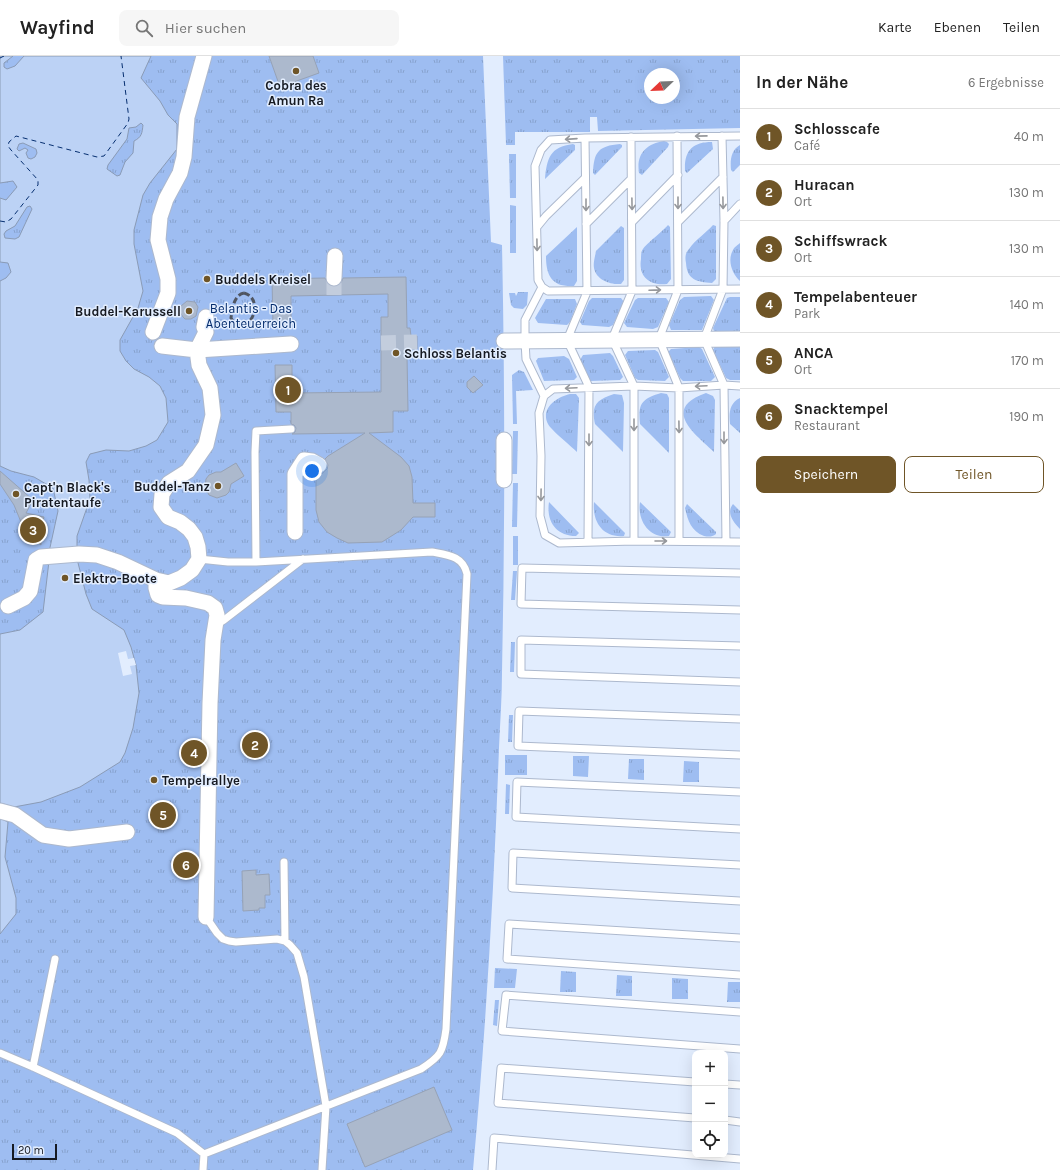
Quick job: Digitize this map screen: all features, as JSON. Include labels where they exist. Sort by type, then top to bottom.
[{"type":"street","points":[[153,332],[173,294],[158,240],[160,217],[166,199],[180,173],[184,157],[187,117],[204,56]]},
{"type":"street","points":[[334,278],[335,256]]},
{"type":"street","points":[[8,606],[24,598],[30,591],[36,560],[41,557],[78,554],[97,555],[118,562],[156,580],[169,583],[181,578],[192,570],[199,559],[195,537],[189,529],[180,522],[168,517],[161,507],[162,494],[169,483],[188,471],[206,446],[213,415],[210,388],[199,365],[197,350],[206,332],[204,327],[206,317]]},
{"type":"street","points":[[504,341],[740,338]]},
{"type":"street","points":[[162,346],[197,350],[291,344]]},
{"type":"street","points":[[504,440],[504,480]]},
{"type":"street","points":[[295,532],[295,474],[304,460],[312,461],[319,465]]},
{"type":"street","points":[[156,580],[158,595],[163,597],[198,599],[215,608],[217,615],[213,640],[210,703],[206,917]]},
{"type":"street","points":[[0,811],[15,816],[43,835],[69,838],[127,832]]},
{"type":"lane","points":[[740,136],[677,136],[550,140],[541,150],[535,166],[538,280],[542,287],[548,291],[587,292],[740,289]]},
{"type":"lane","points":[[677,136],[678,290],[659,339],[679,388],[679,541]]},
{"type":"lane","points":[[722,136],[724,221],[723,289],[704,339],[724,385],[726,542]]},
{"type":"lane","points":[[631,137],[632,291],[612,339],[634,386],[634,541]]},
{"type":"lane","points":[[585,138],[587,292],[567,340],[589,387],[588,542]]},
{"type":"lane","points":[[632,222],[678,175]]},
{"type":"lane","points":[[678,222],[723,177]]},
{"type":"lane","points":[[537,226],[585,178]]},
{"type":"lane","points":[[586,224],[631,179]]},
{"type":"lane","points":[[724,221],[740,204]]},
{"type":"lane","points":[[542,287],[525,320],[525,340],[526,360],[544,396]]},
{"type":"lane","points":[[740,386],[724,385],[679,388],[634,386],[553,389],[544,396],[539,413],[541,456],[540,516],[545,535],[559,543],[634,541],[740,542]]},
{"type":"lane","points":[[256,562],[256,431],[291,429]]},
{"type":"lane","points":[[199,559],[228,562],[256,562],[432,552],[448,554],[460,560],[465,566],[467,574],[444,1046],[435,1060],[421,1069],[204,1154]]},
{"type":"lane","points":[[216,625],[303,559]]},
{"type":"lane","points":[[740,573],[522,568],[521,604],[740,610]]},
{"type":"lane","points":[[740,646],[521,640],[521,674],[740,682]]},
{"type":"lane","points":[[740,719],[519,711],[518,746],[740,755]]},
{"type":"lane","points":[[740,792],[517,782],[516,817],[740,828]]},
{"type":"lane","points":[[740,865],[513,853],[512,888],[740,901]]},
{"type":"lane","points":[[284,862],[285,941]]},
{"type":"lane","points":[[206,917],[217,933],[229,941],[236,942],[270,939],[285,941],[297,953],[301,966],[326,1106],[322,1170]]},
{"type":"lane","points":[[740,938],[509,924],[507,959],[740,974]]},
{"type":"lane","points":[[33,1067],[55,959]]},
{"type":"lane","points":[[740,1012],[506,995],[502,1031],[740,1049]]},
{"type":"lane","points":[[0,1053],[177,1133],[204,1154]]},
{"type":"lane","points":[[692,1082],[501,1068],[498,1103],[692,1118]]},
{"type":"lane","points":[[728,1084],[740,1085]]},
{"type":"lane","points":[[728,1120],[740,1122]]},
{"type":"lane","points":[[492,1170],[494,1138],[740,1159]]},
{"type":"lane","points":[[203,1170],[204,1154]]},
{"type":"green space","name":"Belantis - Das Abenteuerreich","points":[[0,56],[483,56],[491,242],[502,245],[504,566],[502,692],[492,906],[486,1012],[473,1170],[0,1170]]},
{"type":"green space","points":[[503,56],[740,56],[740,128],[598,131],[597,117],[590,117],[590,132],[515,132],[515,145],[506,145]]},
{"type":"green space","points":[[664,141],[669,144],[668,147],[642,175],[639,173],[639,160],[647,147]]},
{"type":"green space","points":[[705,142],[712,142],[713,149],[687,173],[685,171],[686,158],[691,149],[694,146]]},
{"type":"green space","points":[[573,144],[575,145],[575,150],[545,179],[547,165],[551,155],[559,148]]},
{"type":"green space","points":[[620,144],[622,147],[595,175],[593,173],[595,160],[599,151],[607,146]]},
{"type":"green space","points":[[740,145],[740,165],[733,172],[731,170],[731,163],[733,152]]},
{"type":"green space","points":[[509,154],[516,154],[516,198],[510,198]]},
{"type":"green space","points":[[510,205],[516,206],[516,253],[510,253]]},
{"type":"green space","points":[[668,225],[670,227],[671,279],[667,284],[651,282],[646,279],[641,271],[641,252]]},
{"type":"green space","points":[[713,225],[716,226],[716,279],[712,283],[697,281],[688,273],[685,257],[691,246]]},
{"type":"green space","points":[[621,226],[624,228],[624,280],[621,284],[609,283],[601,279],[595,272],[594,264],[596,251]]},
{"type":"green space","points":[[577,227],[577,281],[574,286],[561,285],[553,280],[549,274],[546,256]]},
{"type":"green space","points":[[740,243],[740,281],[731,267],[730,258],[735,247]]},
{"type":"green space","points":[[518,292],[528,292],[527,305],[523,309],[514,308],[511,305],[509,293],[515,293],[516,296]]},
{"type":"green space","points":[[711,296],[714,300],[702,330],[671,330],[669,325],[680,300],[684,297]]},
{"type":"green space","points":[[740,297],[740,331],[714,331],[713,328],[727,298]]},
{"type":"green space","points":[[592,298],[621,298],[624,302],[613,325],[609,327],[582,325],[580,322],[589,301]]},
{"type":"green space","points":[[638,298],[666,298],[669,302],[658,327],[653,329],[627,327],[624,323],[635,300]]},
{"type":"green space","points":[[546,299],[575,299],[577,304],[570,322],[567,325],[538,323],[535,318]]},
{"type":"green space","points":[[715,346],[740,346],[740,380],[730,380],[726,378],[713,350]]},
{"type":"green space","points":[[699,347],[702,349],[715,377],[711,381],[683,381],[680,378],[668,352],[671,349]]},
{"type":"green space","points":[[655,350],[658,352],[669,377],[665,381],[638,380],[635,378],[625,355],[628,351]]},
{"type":"green space","points":[[610,353],[613,356],[623,377],[620,380],[590,381],[580,360],[583,355]]},
{"type":"green space","points":[[564,356],[569,359],[577,377],[574,380],[544,381],[536,361],[538,358]]},
{"type":"green space","points":[[519,370],[524,372],[533,390],[516,391],[517,424],[513,424],[512,375]]},
{"type":"green space","points":[[661,393],[667,394],[669,398],[669,453],[640,424],[640,407],[642,403],[654,395]]},
{"type":"green space","points":[[706,393],[713,396],[715,400],[714,452],[691,429],[683,414],[685,406],[693,399]]},
{"type":"green space","points":[[576,394],[579,398],[577,452],[553,430],[548,424],[546,418],[546,413],[551,404],[565,395]]},
{"type":"green space","points":[[614,394],[622,395],[624,403],[623,452],[595,424],[594,418],[596,404]]},
{"type":"green space","points":[[740,398],[740,433],[730,424],[730,409],[736,400]]},
{"type":"green space","points":[[513,431],[518,431],[517,474],[512,474]]},
{"type":"green space","points":[[513,483],[518,483],[517,527],[512,527]]},
{"type":"green space","points":[[549,502],[579,533],[576,536],[563,533],[554,526],[549,515]]},
{"type":"green space","points":[[594,502],[625,533],[624,536],[610,534],[600,527],[595,516]]},
{"type":"green space","points":[[640,502],[671,532],[669,536],[656,534],[646,527],[640,515]]},
{"type":"green space","points":[[687,504],[716,532],[716,534],[713,536],[704,536],[693,528],[686,513],[685,508]]},
{"type":"green space","points":[[733,504],[740,511],[740,529],[730,514]]},
{"type":"green space","points":[[513,536],[518,536],[518,565],[513,565]]},
{"type":"green space","points":[[513,571],[517,571],[515,600],[511,600]]},
{"type":"green space","points":[[511,642],[515,642],[514,672],[510,672]]},
{"type":"green space","points":[[509,715],[513,715],[512,742],[508,742]]},
{"type":"green space","points":[[505,755],[527,755],[527,775],[505,775]]},
{"type":"green space","points":[[573,756],[589,756],[588,777],[573,776]]},
{"type":"green space","points":[[629,759],[644,759],[644,780],[628,779]]},
{"type":"green space","points":[[684,761],[699,762],[699,782],[683,782]]},
{"type":"green space","points":[[506,784],[510,785],[509,814],[505,814]]},
{"type":"green space","points":[[495,968],[517,969],[515,988],[494,988]]},
{"type":"green space","points":[[561,971],[576,972],[576,992],[560,992]]},
{"type":"green space","points":[[617,975],[632,976],[632,996],[616,996]]},
{"type":"green space","points":[[672,978],[688,979],[688,999],[672,999]]},
{"type":"green space","points":[[728,982],[740,982],[740,1002],[727,1002]]},
{"type":"green space","points":[[495,1000],[499,1000],[497,1026],[493,1025]]},
{"type":"shaded area","points":[[0,56],[13,56],[4,63],[4,67],[7,69],[15,66],[24,56],[151,56],[141,78],[160,101],[168,115],[177,124],[177,149],[150,183],[143,195],[134,230],[134,244],[143,291],[138,308],[120,340],[120,351],[126,361],[134,369],[149,377],[160,386],[166,398],[168,422],[157,440],[146,446],[129,451],[106,450],[90,454],[86,462],[90,499],[77,536],[77,559],[86,594],[92,609],[124,630],[131,647],[136,665],[139,693],[133,728],[125,753],[120,762],[80,787],[41,802],[14,807],[0,803],[0,634],[20,630],[43,612],[49,552],[58,511],[53,488],[34,477],[11,471],[0,466],[0,281],[6,278],[11,272],[8,263],[0,262],[0,198],[6,200],[17,187],[13,181],[0,183]],"holes":[[[141,123],[143,125],[142,133],[139,138],[134,141],[133,153],[125,162],[120,175],[117,176],[107,169],[108,165],[127,139],[129,128],[136,127]],[[23,143],[36,149],[37,153],[35,157],[31,159],[28,158],[26,153],[28,150],[25,148],[19,151],[17,149],[19,144]],[[30,206],[32,209],[19,237],[15,239],[5,238],[4,234],[6,231],[15,226],[27,207]]]},
{"type":"shaded area","points":[[0,818],[8,822],[5,857],[16,898],[16,914],[0,934]]},
{"type":"pier","points":[[126,651],[128,659],[134,658],[136,665],[130,666],[132,674],[123,676],[118,653]]},
{"type":"building","name":"Cobra des Amun Ra","points":[[269,56],[313,56],[319,73],[280,87]]},
{"type":"building","points":[[406,277],[407,328],[410,328],[411,336],[417,336],[417,349],[411,349],[411,356],[407,356],[408,411],[393,411],[393,432],[369,433],[401,457],[409,466],[412,477],[413,503],[435,503],[435,517],[413,517],[401,530],[382,542],[348,543],[327,532],[319,522],[316,510],[317,474],[323,473],[327,469],[328,465],[325,459],[328,456],[365,433],[292,434],[295,432],[296,428],[291,424],[291,412],[276,412],[275,365],[292,365],[292,393],[381,392],[381,317],[388,317],[388,294],[291,296],[291,325],[273,325],[272,279],[325,278],[329,285],[334,287],[341,283],[343,278]]},
{"type":"building","name":"Buddel-Karussell","points":[[187,301],[195,302],[198,307],[196,316],[191,319],[185,319],[180,312],[181,306]]},
{"type":"building","points":[[474,376],[483,385],[473,393],[467,387],[467,382]]},
{"type":"building","name":"Buddel-Tanz","points":[[236,463],[244,476],[231,484],[229,492],[226,495],[217,498],[209,495],[205,487],[206,479],[209,475],[216,472],[221,472]]},
{"type":"building","points":[[0,471],[33,500],[26,513],[44,517],[41,528],[41,545],[30,537],[21,522],[14,505],[0,484]]},
{"type":"building","points":[[181,858],[198,867],[192,879],[175,870]]},
{"type":"building","points":[[256,870],[256,875],[269,874],[270,895],[265,895],[265,908],[243,911],[242,871]]},
{"type":"building","points":[[434,1087],[452,1130],[365,1167],[347,1124]]},
{"type":"ferry route","points":[[0,58],[4,56]]},
{"type":"ferry route","points":[[0,221],[6,222],[11,219],[38,185],[38,180],[8,146],[9,142],[16,136],[97,157],[104,156],[128,123],[129,119],[121,56]]},
{"type":"tunnel","points":[[334,278],[334,295]]},
{"type":"tunnel","points":[[381,343],[417,342]]},
{"type":"railway","points":[[244,293],[250,296],[254,301],[255,308],[251,320],[246,324],[241,325],[234,323],[231,318],[236,299],[244,293]]},
{"type":"place","name":"Cobra des Amun Ra","points":[[296,71]]},
{"type":"place","name":"Buddels Kreisel","points":[[207,279]]},
{"type":"place","name":"Buddel-Karussell","points":[[189,311]]},
{"type":"place","name":"Schloss Belantis","points":[[396,353]]},
{"type":"place","name":"Schlosscafe","points":[[288,390]]},
{"type":"place","name":"Buddel-Tanz","points":[[218,486]]},
{"type":"place","name":"Capt'n Black's Piratentaufe","points":[[16,494]]},
{"type":"place","name":"Schiffswrack","points":[[33,530]]},
{"type":"place","name":"Elektro-Boote","points":[[65,578]]},
{"type":"place","name":"Huracan","points":[[255,745]]},
{"type":"place","name":"Tempelabenteuer","points":[[194,753]]},
{"type":"place","name":"Tempelrallye","points":[[154,780]]},
{"type":"place","name":"ANCA","points":[[163,815]]},
{"type":"place","name":"Snacktempel","points":[[186,865]]}]
